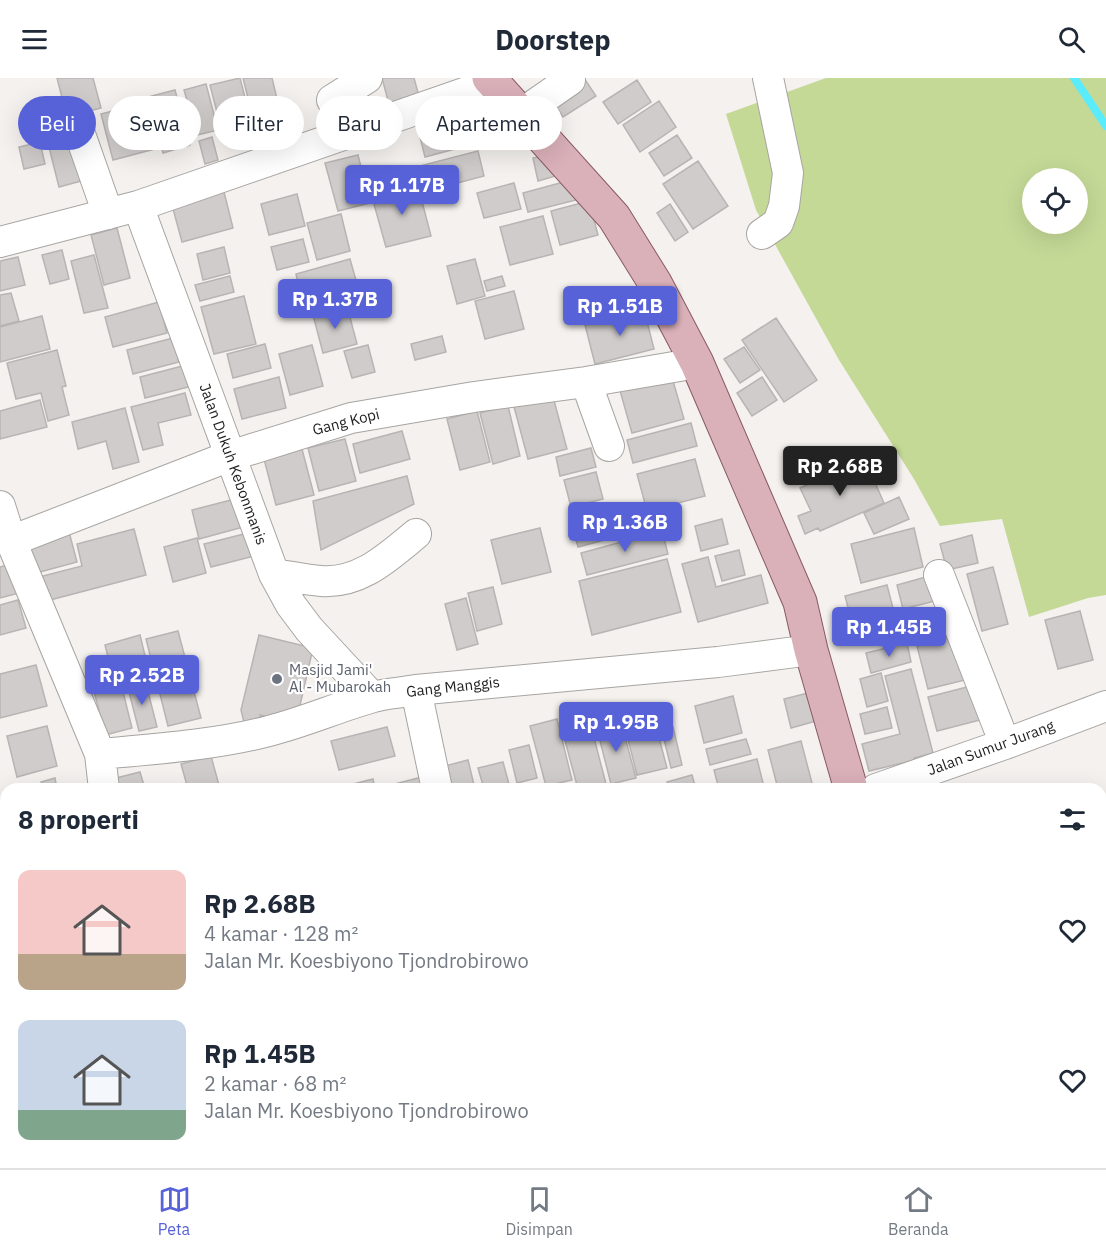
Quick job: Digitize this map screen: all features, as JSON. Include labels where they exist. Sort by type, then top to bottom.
[{"type":"main road","points":[[491,80],[505,96]]},
{"type":"main road","points":[[554,150],[614,217],[655,283],[697,363],[800,602],[811,650],[849,783]]},
{"type":"street","points":[[338,96],[367,78]]},
{"type":"street","points":[[762,234],[778,223],[788,173],[768,78]]},
{"type":"street","points":[[0,242],[138,206],[491,80]]},
{"type":"street","points":[[547,96],[570,80]]},
{"type":"street","points":[[86,150],[108,214]]},
{"type":"street","name":"Jalan Dukuh Kebonmanis","points":[[138,206],[274,574],[291,605],[309,629],[372,697]]},
{"type":"street","name":"Gang Kopi","points":[[11,541],[230,456],[351,418],[697,363]]},
{"type":"street","points":[[586,382],[609,446]]},
{"type":"street","points":[[0,506],[11,541],[100,754],[103,783]]},
{"type":"street","points":[[274,574],[322,581],[348,579],[378,566],[416,534]]},
{"type":"street","points":[[939,574],[1005,744]]},
{"type":"street","name":"Gang Manggis","points":[[100,754],[160,748],[266,732],[303,722],[372,697],[416,690],[718,662],[811,650]]},
{"type":"street","points":[[416,690],[436,783]]},
{"type":"street","name":"Jalan Sumur Jurang","points":[[893,783],[1106,706]]},
{"type":"green space","points":[[826,78],[1106,78],[1106,595],[1088,598],[1029,617],[1002,519],[940,526],[914,479],[839,360],[756,210],[726,114]]},
{"type":"building","points":[[57,78],[93,78],[101,108],[96,109],[96,96],[62,96]]},
{"type":"building","points":[[240,78],[245,96],[213,97],[210,85]]},
{"type":"building","points":[[243,78],[272,78],[276,96],[248,96]]},
{"type":"building","points":[[382,78],[414,78],[419,96],[415,96],[415,101],[403,105],[403,96],[387,96]]},
{"type":"building","points":[[584,78],[596,96],[563,117],[562,96],[554,96]]},
{"type":"building","points":[[637,80],[651,102],[618,124],[603,102]]},
{"type":"building","points":[[206,84],[213,111],[213,131],[201,134],[201,96],[186,96],[184,90]]},
{"type":"building","points":[[175,90],[177,96],[152,96]]},
{"type":"building","points":[[659,101],[676,127],[640,152],[623,125]]},
{"type":"building","points":[[108,112],[108,141],[101,114]]},
{"type":"building","points":[[677,135],[692,158],[664,176],[649,153]]},
{"type":"building","points":[[212,137],[213,150],[215,150],[218,160],[205,164],[201,140]]},
{"type":"building","points":[[20,150],[42,150],[45,164],[24,169]]},
{"type":"building","points":[[50,150],[77,150],[85,180],[59,187]]},
{"type":"building","points":[[110,150],[151,150],[113,160]]},
{"type":"building","points":[[423,150],[451,150],[425,157]]},
{"type":"building","points":[[478,151],[484,176],[423,192],[416,167]]},
{"type":"building","points":[[553,153],[559,175],[538,181],[533,158]]},
{"type":"building","points":[[358,155],[370,203],[338,211],[325,163]]},
{"type":"building","points":[[698,161],[728,206],[693,229],[663,184]]},
{"type":"building","points":[[571,180],[576,200],[528,212],[523,193]]},
{"type":"building","points":[[514,183],[521,209],[484,218],[477,193]]},
{"type":"building","points":[[418,186],[431,236],[386,247],[372,197]]},
{"type":"building","points":[[224,192],[233,228],[182,242],[172,205]]},
{"type":"building","points":[[297,194],[305,226],[269,235],[261,204]]},
{"type":"building","points":[[589,201],[598,235],[560,245],[551,211]]},
{"type":"building","points":[[670,204],[688,232],[675,241],[657,213]]},
{"type":"building","points":[[341,214],[350,251],[317,260],[307,223]]},
{"type":"building","points":[[543,216],[553,254],[510,265],[500,227]]},
{"type":"building","points":[[117,228],[130,278],[104,285],[91,235]]},
{"type":"building","points":[[303,239],[309,262],[277,270],[271,247]]},
{"type":"building","points":[[224,247],[230,273],[203,280],[197,254]]},
{"type":"building","points":[[62,250],[69,279],[50,284],[42,255]]},
{"type":"building","points":[[94,255],[108,308],[84,313],[71,261]]},
{"type":"building","points":[[18,257],[25,285],[0,291],[0,261]]},
{"type":"building","points":[[350,259],[359,291],[321,301],[317,284],[299,288],[296,274]]},
{"type":"building","points":[[475,259],[485,296],[457,304],[447,266]]},
{"type":"building","points":[[230,276],[234,292],[200,301],[195,285]]},
{"type":"building","points":[[502,276],[505,286],[487,291],[484,281]]},
{"type":"building","points":[[514,291],[524,329],[485,339],[475,301]]},
{"type":"building","points":[[11,293],[19,321],[0,326],[0,295]]},
{"type":"building","points":[[244,296],[256,344],[214,354],[201,307]]},
{"type":"building","points":[[159,302],[167,333],[113,347],[105,317]]},
{"type":"building","points":[[347,306],[357,344],[323,353],[313,315]]},
{"type":"building","points":[[644,310],[654,349],[595,364],[585,325]]},
{"type":"building","points":[[42,316],[50,349],[0,362],[0,327]]},
{"type":"building","points":[[776,318],[817,380],[784,402],[742,340]]},
{"type":"building","points":[[442,336],[446,352],[415,360],[411,344]]},
{"type":"building","points":[[173,338],[179,362],[133,374],[127,350]]},
{"type":"building","points":[[265,344],[271,368],[233,378],[227,354]]},
{"type":"building","points":[[312,345],[323,386],[290,395],[279,354]]},
{"type":"building","points":[[368,345],[375,372],[352,378],[344,351]]},
{"type":"building","points":[[744,347],[760,370],[740,383],[724,359]]},
{"type":"building","points":[[57,350],[66,386],[62,387],[69,415],[48,421],[41,393],[16,399],[7,363]]},
{"type":"building","points":[[194,363],[200,384],[145,398],[140,377]]},
{"type":"building","points":[[671,374],[684,419],[632,433],[619,387]]},
{"type":"building","points":[[279,377],[286,408],[242,419],[234,389]]},
{"type":"building","points":[[762,377],[777,400],[752,416],[737,393]]},
{"type":"building","points":[[185,393],[191,415],[158,423],[163,445],[143,450],[131,407]]},
{"type":"building","points":[[552,393],[567,449],[528,459],[513,403]]},
{"type":"building","points":[[40,400],[47,427],[0,439],[0,411]]},
{"type":"building","points":[[508,406],[520,456],[493,464],[480,413]]},
{"type":"building","points":[[125,408],[139,462],[113,469],[106,441],[78,449],[72,422]]},
{"type":"building","points":[[477,411],[490,462],[460,470],[447,419]]},
{"type":"building","points":[[691,423],[697,446],[633,463],[627,440]]},
{"type":"building","points":[[402,431],[410,459],[360,473],[353,444]]},
{"type":"building","points":[[345,439],[356,481],[319,491],[308,448]]},
{"type":"building","points":[[591,448],[596,467],[560,476],[556,457]]},
{"type":"building","points":[[302,449],[314,495],[276,505],[264,459]]},
{"type":"building","points":[[695,459],[705,496],[647,511],[637,474]]},
{"type":"building","points":[[865,460],[884,503],[820,531],[818,528],[805,534],[798,516],[811,511],[800,488]]},
{"type":"building","points":[[596,472],[603,499],[571,507],[564,480]]},
{"type":"building","points":[[407,476],[414,504],[321,550],[313,501]]},
{"type":"building","points":[[899,497],[909,519],[874,534],[864,513]]},
{"type":"building","points":[[239,498],[247,526],[199,539],[192,510]]},
{"type":"building","points":[[619,503],[627,534],[578,547],[570,516]]},
{"type":"building","points":[[722,519],[728,544],[701,551],[695,526]]},
{"type":"building","points":[[68,528],[77,562],[36,573],[27,539]]},
{"type":"building","points":[[540,528],[551,572],[502,584],[491,540]]},
{"type":"building","points":[[914,528],[923,567],[861,583],[851,544]]},
{"type":"building","points":[[134,529],[146,575],[46,601],[39,577],[82,566],[77,544]]},
{"type":"building","points":[[662,531],[668,554],[587,575],[581,553]]},
{"type":"building","points":[[252,532],[258,555],[211,567],[204,544]]},
{"type":"building","points":[[972,535],[978,563],[947,570],[940,544]]},
{"type":"building","points":[[197,538],[206,573],[173,582],[164,547]]},
{"type":"building","points":[[739,550],[745,575],[722,581],[715,556]]},
{"type":"building","points":[[708,557],[716,587],[761,575],[768,603],[698,622],[682,564]]},
{"type":"building","points":[[667,559],[681,612],[592,635],[579,581]]},
{"type":"building","points":[[11,564],[19,593],[0,598],[0,567]]},
{"type":"building","points":[[993,567],[1008,624],[982,631],[967,574]]},
{"type":"building","points":[[933,575],[939,600],[903,609],[897,585]]},
{"type":"building","points":[[887,585],[894,612],[852,623],[845,596]]},
{"type":"building","points":[[493,587],[502,624],[477,631],[468,593]]},
{"type":"building","points":[[466,598],[478,644],[457,650],[445,604]]},
{"type":"building","points":[[18,600],[26,628],[0,635],[0,605]]},
{"type":"building","points":[[937,608],[942,629],[882,645],[877,623]]},
{"type":"building","points":[[1080,611],[1093,660],[1058,669],[1045,620]]},
{"type":"building","points":[[178,631],[201,718],[168,726],[146,639]]},
{"type":"building","points":[[140,635],[149,672],[114,681],[105,645]]},
{"type":"building","name":"Masjid Jami' Al - Mubarokah","points":[[259,635],[313,648],[296,723],[260,715],[263,726],[246,730],[241,710]]},
{"type":"building","points":[[953,637],[965,680],[928,689],[917,646]]},
{"type":"building","points":[[907,643],[911,662],[871,673],[866,653]]},
{"type":"building","points":[[36,665],[47,706],[0,718],[0,674]]},
{"type":"building","points":[[911,669],[933,753],[914,758],[915,760],[869,771],[862,744],[900,734],[885,676]]},
{"type":"building","points":[[881,673],[888,701],[867,707],[860,679]]},
{"type":"building","points":[[145,680],[157,727],[139,731],[127,684]]},
{"type":"building","points":[[121,684],[132,728],[105,735],[94,691]]},
{"type":"building","points":[[975,685],[984,719],[937,731],[928,697]]},
{"type":"building","points":[[820,690],[827,718],[791,728],[784,699]]},
{"type":"building","points":[[733,696],[742,733],[704,743],[695,706]]},
{"type":"building","points":[[887,707],[892,728],[865,734],[860,714]]},
{"type":"building","points":[[557,719],[572,780],[545,783],[530,726]]},
{"type":"building","points":[[654,719],[667,768],[637,775],[625,727]]},
{"type":"building","points":[[621,722],[636,778],[611,783],[597,729]]},
{"type":"building","points":[[47,726],[57,766],[17,777],[7,736]]},
{"type":"building","points":[[387,727],[395,756],[339,770],[331,741]]},
{"type":"building","points":[[673,727],[682,765],[671,768],[662,731]]},
{"type":"building","points":[[592,730],[606,783],[576,783],[564,737]]},
{"type":"building","points":[[746,739],[751,754],[710,765],[706,749]]},
{"type":"building","points":[[801,741],[812,783],[776,783],[768,750]]},
{"type":"building","points":[[529,745],[537,778],[517,783],[509,750]]},
{"type":"building","points":[[211,756],[218,783],[186,783],[181,764]]},
{"type":"building","points":[[757,759],[763,783],[717,783],[714,770]]},
{"type":"building","points":[[468,760],[474,783],[449,783],[445,766]]},
{"type":"building","points":[[503,762],[509,783],[482,783],[478,768]]},
{"type":"building","points":[[140,772],[143,783],[113,783],[112,779]]},
{"type":"building","points":[[692,775],[694,783],[667,783]]},
{"type":"building","points":[[422,777],[424,783],[399,783]]},
{"type":"building","points":[[55,778],[56,783],[41,783]]},
{"type":"building","points":[[373,779],[374,783],[357,783]]},
{"type":"waterway","points":[[1074,78],[1106,126]]},
{"type":"place","name":"Masjid Jami' Al - Mubarokah","points":[[277,679]]}]
